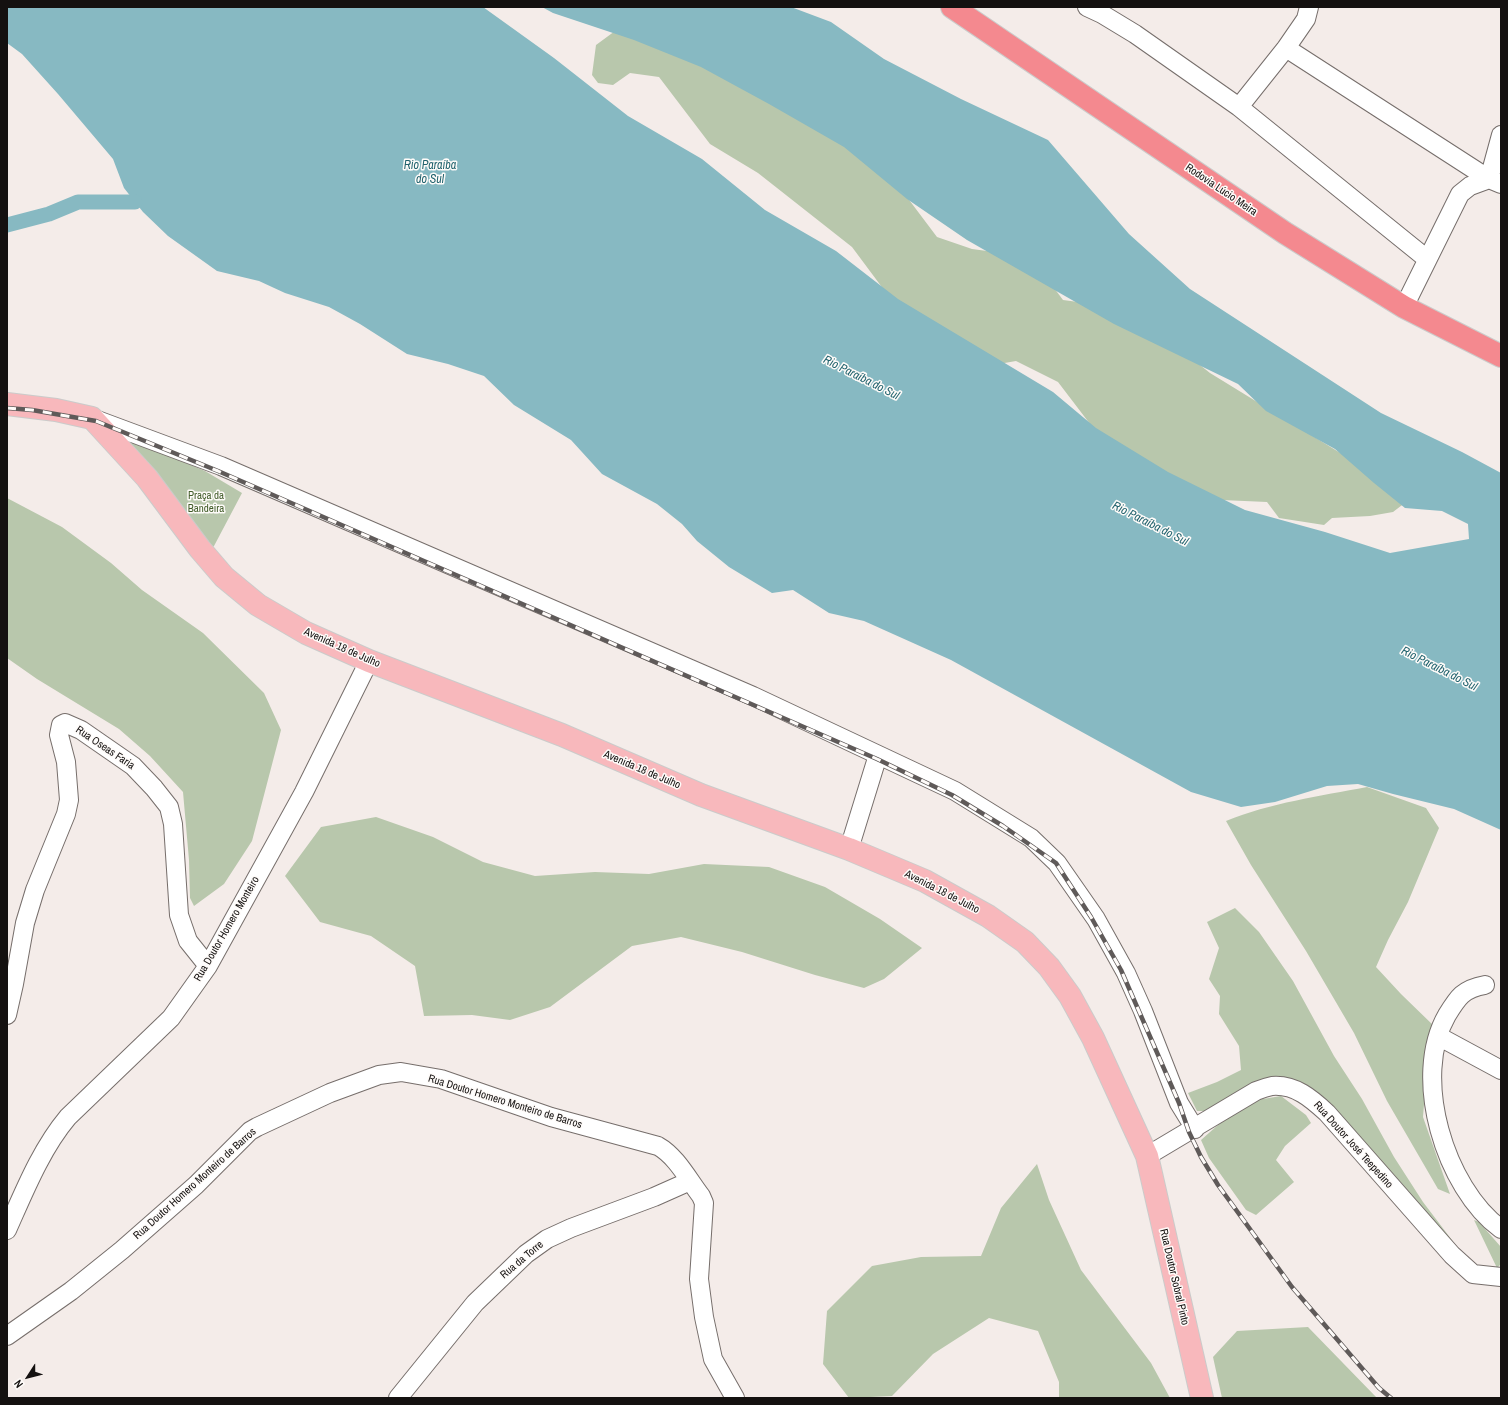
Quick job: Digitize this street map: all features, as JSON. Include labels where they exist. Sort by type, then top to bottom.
[{"type":"highway","name":"Rodovia Lúcio Meira","points":[[952,7],[1285,233],[1404,307],[1501,356]]},
{"type":"main road","points":[[7,404],[56,410],[92,418]]},
{"type":"main road","name":"Avenida 18 de Julho","points":[[92,418],[146,478],[200,549],[224,577],[258,605],[306,633],[369,661],[562,735],[701,795],[849,849],[925,881],[988,916],[1025,942],[1049,967],[1070,996],[1093,1038],[1146,1156]]},
{"type":"main road","name":"Rua Doutor Sobral Pinto","points":[[1146,1156],[1202,1398]]},
{"type":"street","points":[[1087,7],[1102,14],[1135,34],[1239,107],[1427,259]]},
{"type":"street","points":[[1239,107],[1286,48],[1306,19],[1309,7]]},
{"type":"street","points":[[1286,48],[1495,182]]},
{"type":"street","points":[[1495,182],[1501,135]]},
{"type":"street","points":[[1404,307],[1460,194],[1470,186],[1495,182]]},
{"type":"street","points":[[92,418],[221,466],[753,696],[955,790],[1031,838],[1057,862],[1096,919],[1126,973],[1143,1011],[1179,1103],[1195,1129]]},
{"type":"street","name":"Rua Doutor Homero Monteiro","points":[[7,1230],[22,1195],[55,1133],[68,1117],[171,1018],[208,966],[304,792],[369,661]]},
{"type":"street","name":"Rua Oseas Faria","points":[[7,1015],[25,924],[35,890],[66,814],[69,800],[66,762],[59,735],[61,726],[65,723],[80,730],[133,766],[154,788],[169,807],[173,824],[179,915],[188,941],[208,966]]},
{"type":"street","points":[[849,849],[878,755]]},
{"type":"street","points":[[1485,985],[1474,987],[1465,991],[1457,998],[1443,1022],[1438,1036],[1432,1064],[1432,1090],[1440,1136],[1460,1182],[1478,1206],[1501,1229]]},
{"type":"street","points":[[1438,1036],[1501,1070]]},
{"type":"street","name":"Rua Doutor Homero Monteiro de Barros","points":[[7,1336],[70,1291],[122,1250],[196,1185],[250,1131],[330,1093],[379,1075],[401,1072],[441,1079],[551,1118],[658,1146],[666,1151],[701,1196],[704,1203],[699,1279],[704,1317],[713,1359],[735,1398]]},
{"type":"street","name":"Rua Doutor José Teepedino","points":[[1146,1156],[1195,1129],[1256,1091],[1272,1086],[1296,1090],[1310,1098],[1327,1113],[1452,1255],[1473,1274],[1501,1277]]},
{"type":"street","name":"Rua da Torre","points":[[398,1398],[475,1302],[526,1254],[547,1239],[571,1228],[654,1197],[690,1181]]},
{"type":"green space","points":[[630,20],[861,136],[937,237],[972,249],[987,251],[1025,249],[1063,300],[1078,302],[1176,346],[1210,373],[1355,462],[1410,499],[1393,512],[1370,516],[1332,518],[1324,525],[1279,518],[1267,502],[1199,499],[1103,441],[1058,382],[1016,361],[993,365],[890,298],[852,247],[758,173],[710,144],[659,77],[630,73],[613,85],[598,83],[592,75],[596,45]]},
{"type":"green space","name":"Praça da Bandeira","points":[[127,438],[205,471],[242,493],[214,546],[209,551],[132,448]]},
{"type":"green space","points":[[7,498],[62,527],[111,563],[142,590],[203,633],[264,693],[281,730],[252,841],[224,884],[194,906],[190,898],[189,860],[183,792],[150,756],[119,729],[37,679],[7,658]]},
{"type":"green space","points":[[1367,787],[1426,808],[1439,828],[1408,902],[1376,967],[1435,1027],[1428,1053],[1423,1117],[1450,1194],[1438,1189],[1387,1101],[1354,1033],[1306,951],[1251,865],[1226,821],[1260,809]]},
{"type":"green space","points":[[376,817],[433,837],[483,862],[535,876],[595,872],[649,874],[704,864],[769,867],[825,887],[880,919],[922,948],[884,979],[864,988],[815,975],[742,952],[681,937],[632,946],[550,1007],[510,1020],[472,1015],[424,1016],[415,966],[371,936],[320,922],[285,876],[321,827]]},
{"type":"green space","points":[[1235,908],[1259,932],[1293,981],[1334,1056],[1362,1099],[1394,1157],[1423,1202],[1464,1256],[1285,1081],[1207,1111],[1197,1111],[1188,1093],[1217,1082],[1241,1070],[1239,1046],[1219,1014],[1220,996],[1209,979],[1219,948],[1207,922]]},
{"type":"green space","points":[[1281,1096],[1306,1115],[1311,1123],[1285,1146],[1276,1160],[1294,1182],[1256,1215],[1246,1210],[1209,1158],[1201,1140],[1227,1117],[1257,1100]]},
{"type":"green space","points":[[1037,1164],[1049,1200],[1081,1270],[1151,1363],[1170,1398],[1059,1398],[1059,1382],[1038,1331],[989,1318],[933,1354],[892,1396],[849,1398],[823,1364],[827,1311],[872,1266],[921,1257],[981,1256],[1001,1208]]},
{"type":"green space","points":[[1474,1220],[1479,1222],[1501,1247],[1501,1264],[1497,1268]]},
{"type":"green space","points":[[1308,1327],[1377,1398],[1222,1398],[1213,1357],[1237,1331]]},
{"type":"water","name":"Rio Paraíba do Sul","points":[[7,7],[483,7],[554,58],[628,116],[702,159],[765,210],[836,251],[898,299],[1053,392],[1096,428],[1168,472],[1245,510],[1325,532],[1390,553],[1469,539],[1468,524],[1442,511],[1405,508],[1335,449],[1266,411],[1238,384],[1114,324],[967,240],[907,199],[844,147],[701,67],[634,40],[553,13],[542,7],[791,7],[831,22],[884,59],[961,99],[1048,140],[1129,234],[1190,289],[1381,413],[1462,452],[1501,473],[1501,830],[1454,809],[1358,784],[1327,786],[1275,802],[1241,807],[1191,792],[951,660],[864,621],[829,613],[793,590],[772,593],[729,567],[697,541],[682,524],[657,504],[602,474],[571,440],[514,405],[484,376],[448,364],[407,354],[360,324],[329,307],[285,293],[259,281],[217,271],[168,236],[143,212],[124,188],[113,159],[22,54],[7,43]]},
{"type":"waterway","points":[[7,225],[49,214],[78,202],[135,202]]},
{"type":"railway","points":[[7,408],[32,410],[96,421],[218,471],[877,759],[952,795],[1003,826],[1056,863],[1091,917],[1121,970],[1179,1103],[1189,1132],[1201,1157],[1218,1185],[1292,1287],[1379,1388],[1391,1398]]}]
